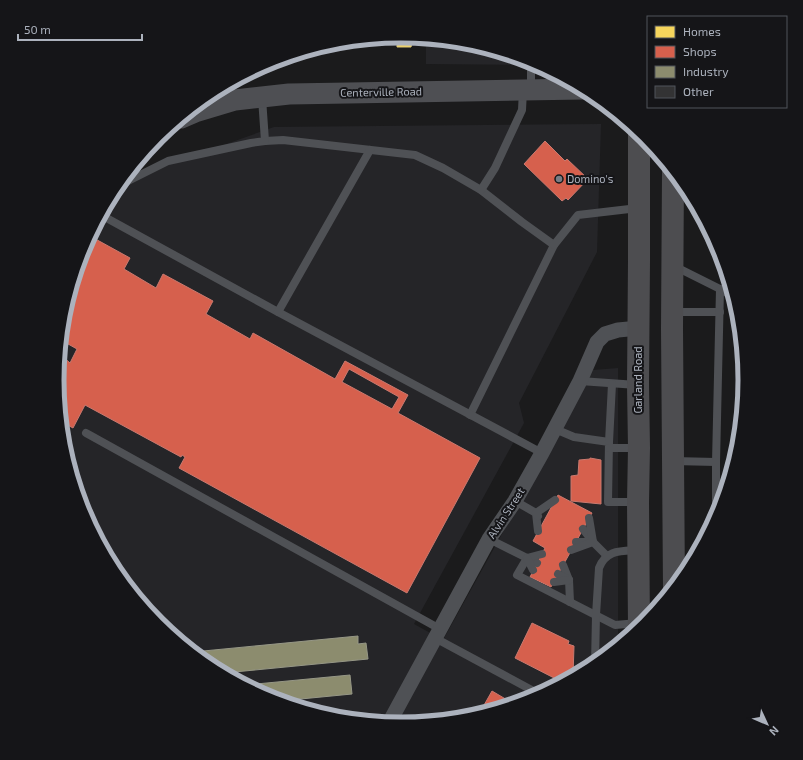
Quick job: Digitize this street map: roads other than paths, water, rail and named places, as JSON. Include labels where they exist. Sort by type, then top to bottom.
[{"type":"main road","name":"Garland Road","points":[[639,141],[639,619]]},
{"type":"main road","points":[[673,181],[673,461],[676,575]]},
{"type":"main road","points":[[639,328],[672,320]]},
{"type":"street","name":"Centerville Road","points":[[199,111],[235,100],[289,94],[572,89]]},
{"type":"street","name":"Alvin Street","points":[[392,717],[489,539],[515,501],[542,453],[580,381],[597,342],[605,334],[618,330],[639,328]]},
{"type":"lane","points":[[481,190],[495,168],[522,110],[531,69]]},
{"type":"lane","points":[[262,97],[264,141]]},
{"type":"lane","points":[[131,180],[168,161],[264,141],[283,140],[415,155],[443,168],[481,190],[554,245]]},
{"type":"lane","points":[[278,312],[370,150]]},
{"type":"lane","points":[[470,415],[554,245],[578,215],[638,208]]},
{"type":"lane","points":[[106,218],[278,312],[542,453]]},
{"type":"lane","points":[[673,265],[727,293]]},
{"type":"lane","points":[[716,501],[720,289]]},
{"type":"lane","points":[[672,320],[720,312]]},
{"type":"lane","points":[[580,381],[612,384],[638,384]]},
{"type":"lane","points":[[612,384],[608,502],[638,502]]},
{"type":"lane","points":[[555,429],[574,437],[609,445],[639,448]]},
{"type":"lane","points":[[86,433],[532,690]]},
{"type":"lane","points":[[673,461],[716,462]]},
{"type":"lane","points":[[536,513],[555,500]]},
{"type":"lane","points":[[515,501],[536,513],[543,523]]},
{"type":"lane","points":[[536,513],[550,511]]},
{"type":"lane","points":[[536,513],[538,532]]},
{"type":"lane","points":[[589,518],[593,542]]},
{"type":"lane","points":[[583,529],[607,556]]},
{"type":"lane","points":[[489,539],[537,563]]},
{"type":"lane","points":[[576,542],[593,542]]},
{"type":"lane","points":[[571,550],[593,542]]},
{"type":"lane","points":[[595,656],[599,568],[602,561],[607,556],[619,551],[638,550]]},
{"type":"lane","points":[[542,554],[526,558],[517,575],[615,625],[632,626]]},
{"type":"lane","points":[[526,558],[533,570]]},
{"type":"lane","points":[[563,565],[569,580],[570,602]]},
{"type":"lane","points":[[558,574],[569,580]]},
{"type":"lane","points":[[554,582],[569,580]]},
{"type":"place","name":"Domino's","points":[[559,179]]}]
